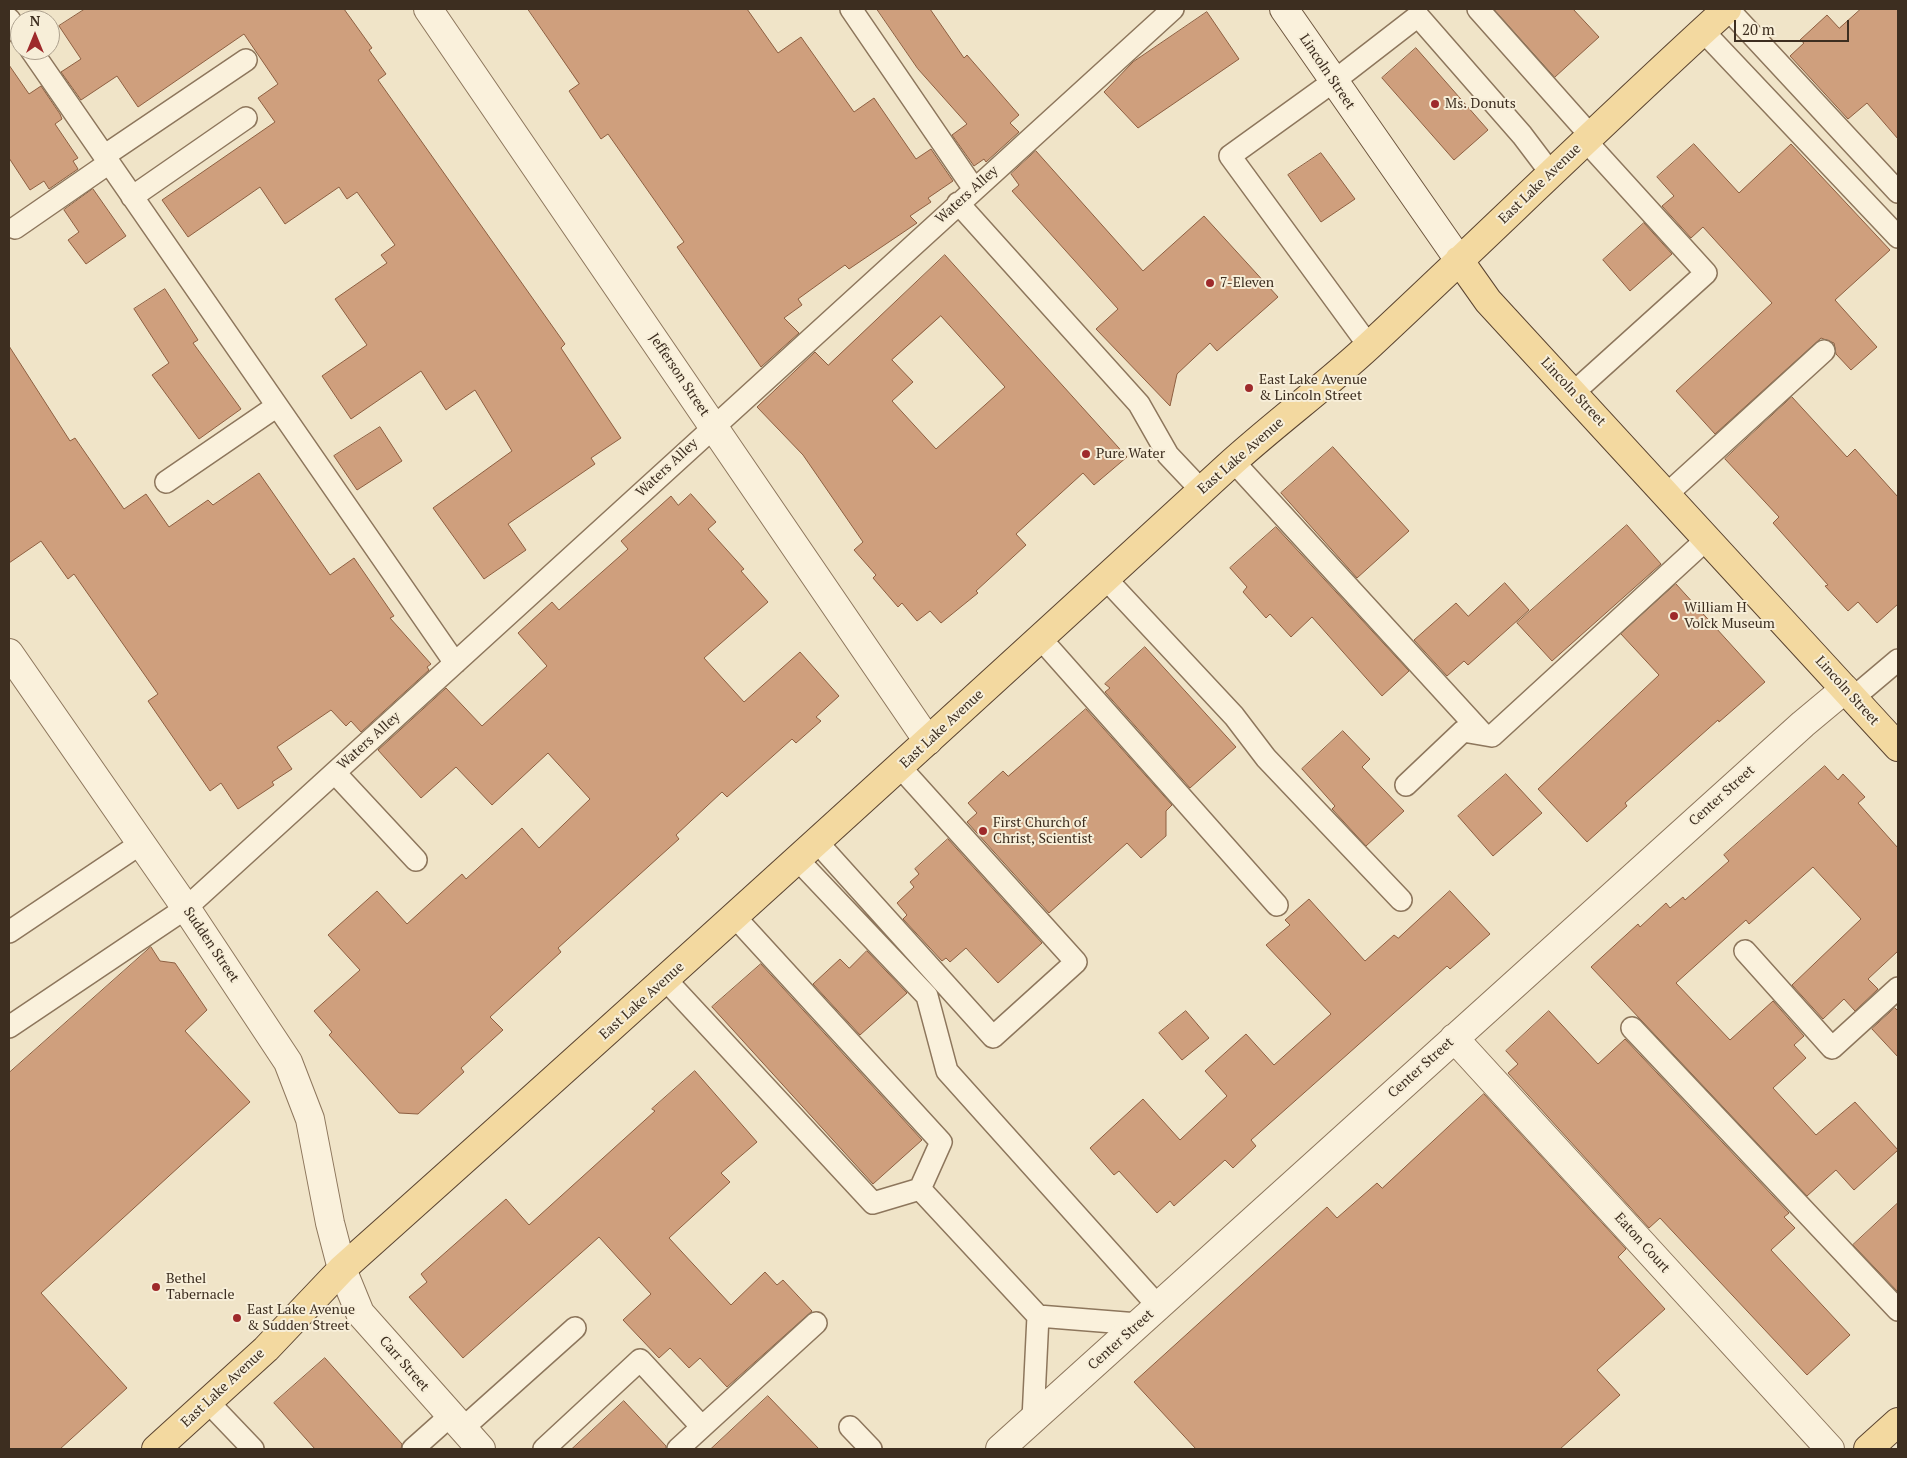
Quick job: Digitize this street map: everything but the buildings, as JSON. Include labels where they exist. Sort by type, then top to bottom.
[{"type":"main road","name":"East Lake Avenue","points":[[156,1449],[209,1403],[266,1349],[342,1269],[900,768],[1233,461],[1369,346],[1497,226],[1550,172],[1727,9]]},
{"type":"main road","name":"Lincoln Street","points":[[1459,260],[1488,301],[1708,538],[1898,747]]},
{"type":"main road","points":[[1868,1449],[1898,1422]]},
{"type":"street","name":"Jefferson Street","points":[[428,9],[928,741]]},
{"type":"street","name":"Lincoln Street","points":[[1284,9],[1459,260]]},
{"type":"street","name":"Sudden Street","points":[[9,653],[186,908],[288,1062],[301,1091],[310,1119],[330,1223],[342,1269]]},
{"type":"street","name":"Center Street","points":[[1000,1449],[1803,724],[1849,694]]},
{"type":"street","name":"Eaton Court","points":[[1454,1038],[1830,1449]]},
{"type":"street","name":"Carr Street","points":[[342,1269],[360,1313],[481,1449]]},
{"type":"lane","points":[[851,9],[974,189]]},
{"type":"lane","name":"Waters Alley","points":[[9,1027],[186,908],[713,425],[1173,9]]},
{"type":"lane","points":[[1478,9],[1587,138],[1706,273],[1573,393]]},
{"type":"lane","points":[[1727,9],[1898,192]]},
{"type":"lane","points":[[1369,346],[1230,156],[1334,81],[1418,16],[1522,135],[1550,172]]},
{"type":"lane","points":[[1703,31],[1898,237]]},
{"type":"lane","points":[[37,60],[455,663]]},
{"type":"lane","points":[[15,228],[106,159],[246,60]]},
{"type":"lane","points":[[132,197],[246,118]]},
{"type":"lane","points":[[958,203],[1139,404],[1168,455],[1202,490]]},
{"type":"lane","points":[[1667,494],[1824,351]]},
{"type":"lane","points":[[166,482],[277,406]]},
{"type":"lane","points":[[1233,461],[1483,734]]},
{"type":"lane","points":[[1406,785],[1463,731],[1492,736],[1708,538]]},
{"type":"lane","points":[[1106,579],[1234,716],[1266,758],[1401,900]]},
{"type":"lane","points":[[1041,638],[1277,905]]},
{"type":"lane","points":[[1849,694],[1898,660]]},
{"type":"lane","points":[[818,842],[993,1037],[1000,1031],[1076,962],[900,768]]},
{"type":"lane","points":[[335,772],[416,860]]},
{"type":"lane","points":[[9,932],[140,844]]},
{"type":"lane","points":[[798,860],[927,996],[946,1071],[1158,1306]]},
{"type":"lane","points":[[666,980],[873,1203],[920,1189],[941,1142],[735,917]]},
{"type":"lane","points":[[1745,951],[1832,1048],[1898,988]]},
{"type":"lane","points":[[1632,1028],[1898,1310]]},
{"type":"lane","points":[[920,1189],[1038,1316],[1138,1324]]},
{"type":"lane","points":[[1033,1419],[1038,1316]]},
{"type":"lane","points":[[678,1449],[816,1323]]},
{"type":"lane","points":[[413,1449],[456,1422],[575,1328]]},
{"type":"lane","points":[[544,1449],[640,1360],[702,1427]]},
{"type":"lane","points":[[209,1403],[252,1449]]},
{"type":"lane","points":[[850,1427],[871,1449]]},
{"type":"place","name":"Ms. Donuts","points":[[1435,104]]},
{"type":"place","name":"7-Eleven","points":[[1210,283]]},
{"type":"place","name":"East Lake Avenue & Lincoln Street","points":[[1249,388]]},
{"type":"place","name":"Pure Water","points":[[1086,454]]},
{"type":"place","name":"William H Volck Museum","points":[[1674,616]]},
{"type":"place","name":"First Church of Christ, Scientist","points":[[983,831]]},
{"type":"place","name":"Bethel Tabernacle","points":[[156,1287]]},
{"type":"place","name":"East Lake Avenue & Sudden Street","points":[[237,1318]]}]
